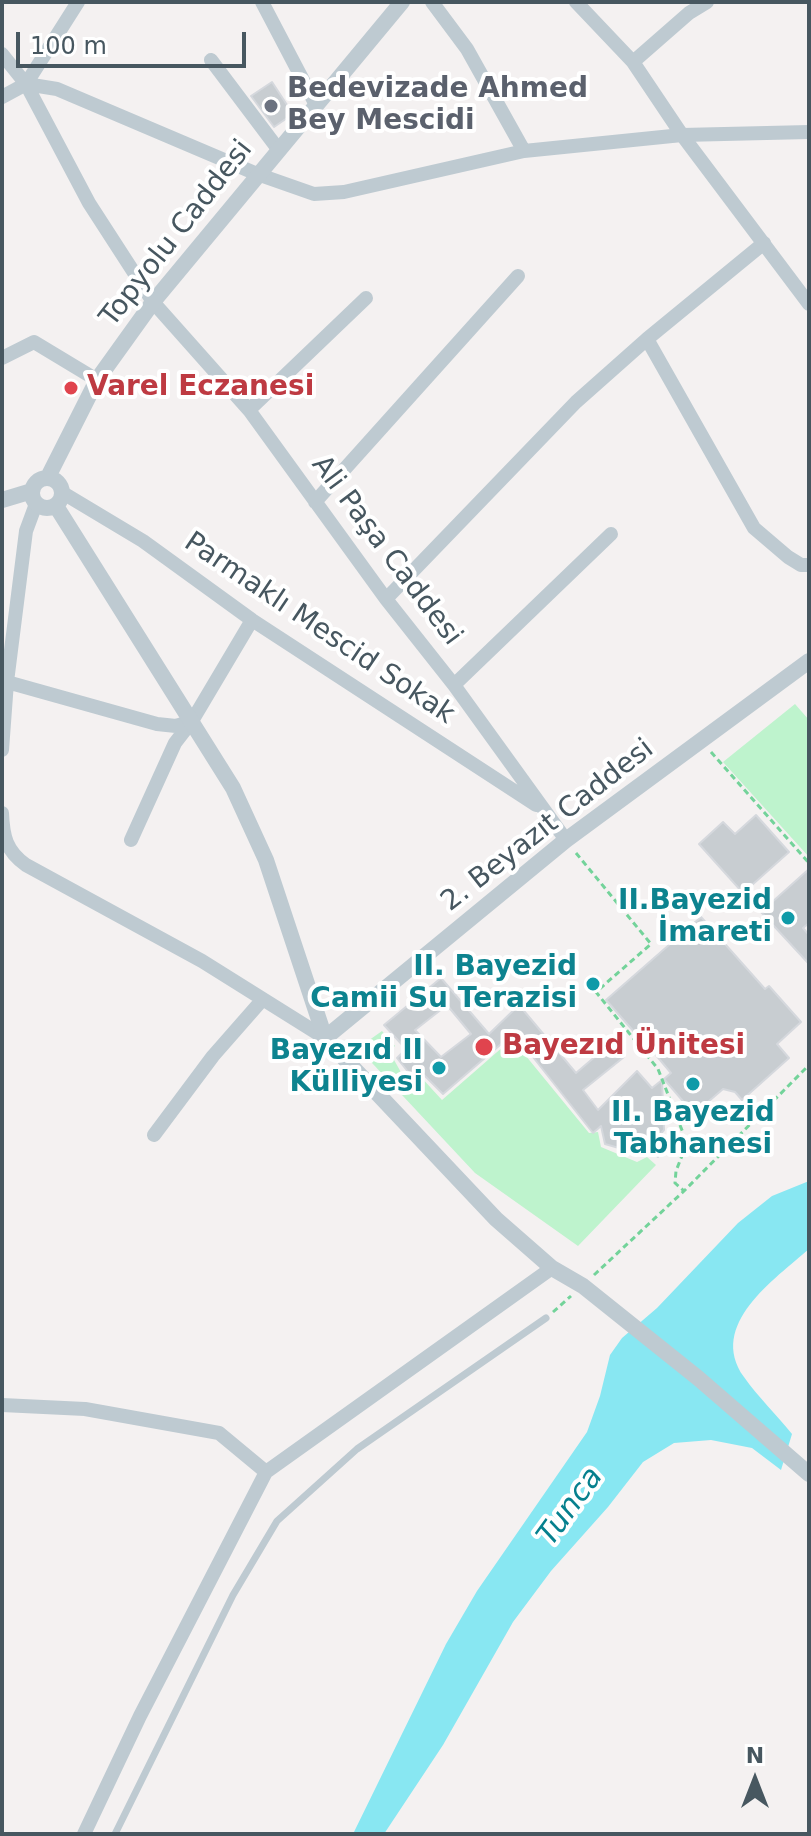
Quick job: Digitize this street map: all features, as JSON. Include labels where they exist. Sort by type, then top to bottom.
[{"type":"street","points":[[2,97],[26,84],[78,2]]},
{"type":"street","points":[[262,2],[316,105]]},
{"type":"street","name":"Topyolu Caddesi","points":[[48,477],[97,380],[153,302],[402,2]]},
{"type":"street","points":[[432,2],[467,49],[524,151]]},
{"type":"street","points":[[576,2],[633,62],[682,135],[809,304]]},
{"type":"street","points":[[633,62],[685,7],[707,2]]},
{"type":"street","name":"Ali Paşa Caddesi","points":[[2,54],[26,84],[89,203],[153,302],[249,410],[566,840]]},
{"type":"street","points":[[211,60],[278,149]]},
{"type":"street","points":[[26,84],[57,89],[257,174],[314,194],[344,192],[524,151],[682,135],[809,132]]},
{"type":"street","points":[[386,599],[576,402],[764,243]]},
{"type":"street","points":[[315,502],[518,276]]},
{"type":"street","points":[[249,410],[366,298]]},
{"type":"street","points":[[647,339],[754,528],[788,557],[801,565],[809,565]]},
{"type":"street","points":[[2,358],[34,342],[97,380]]},
{"type":"street","points":[[2,750],[7,682],[26,531],[39,480],[48,477],[60,484],[59,499],[233,788],[256,835],[325,1038]]},
{"type":"street","points":[[2,500],[34,498],[46,508],[59,499]]},
{"type":"street","name":"Parmaklı Mescid Sokak","points":[[59,499],[143,541],[252,620],[545,811]]},
{"type":"street","points":[[454,685],[611,534]]},
{"type":"street","points":[[131,840],[175,743],[192,721],[252,620]]},
{"type":"street","name":"2. Beyazıt Caddesi","points":[[325,1038],[566,840],[809,661]]},
{"type":"street","points":[[7,682],[157,724],[176,726],[192,721]]},
{"type":"street","points":[[2,813],[5,841],[26,865],[202,961],[325,1038],[496,1219],[552,1268],[583,1286],[698,1378],[806,1472]]},
{"type":"street","points":[[154,1135],[213,1056],[263,999]]},
{"type":"street","points":[[84,1834],[140,1716],[266,1472],[552,1268]]},
{"type":"street","points":[[2,1405],[85,1409],[219,1433],[266,1472]]},
{"type":"lane","points":[[115,1834],[233,1595],[277,1521],[357,1449],[546,1318]]},
{"type":"path","points":[[701,741],[809,863]]},
{"type":"path","points":[[566,840],[651,944],[596,992],[658,1069],[663,1080],[687,1143],[676,1171],[675,1183],[684,1191]]},
{"type":"path","points":[[546,1318],[684,1191],[809,1065]]},
{"type":"green space","points":[[795,704],[809,720],[809,857],[723,762]]},
{"type":"green space","points":[[382,1031],[395,1046],[389,1051],[407,1083],[420,1076],[442,1100],[512,1039],[589,1133],[598,1132],[601,1147],[637,1162],[647,1157],[656,1165],[578,1246],[475,1173],[358,1048]]},
{"type":"water","name":"Tunca","points":[[809,1181],[809,1249],[779,1274],[750,1305],[739,1322],[734,1339],[735,1358],[744,1377],[792,1434],[781,1470],[752,1448],[711,1440],[674,1443],[643,1462],[551,1571],[513,1622],[443,1745],[384,1834],[353,1834],[446,1644],[477,1591],[587,1432],[610,1355],[622,1338],[657,1308],[738,1223],[772,1196]]},
{"type":"building","name":"Bedevizade Ahmed Bey Mescidi","points":[[272,82],[293,114],[274,127],[251,96]]},
{"type":"building","points":[[756,815],[789,852],[743,893],[699,844],[723,822],[735,834]]},
{"type":"building","name":"II.Bayezid İmareti","points":[[809,869],[809,923],[803,928],[809,935],[809,964],[761,912]]},
{"type":"building","points":[[701,917],[765,989],[769,986],[801,1022],[777,1044],[789,1058],[742,1100],[735,1092],[723,1089],[694,1114],[664,1079],[671,1073],[655,1054],[667,1043],[657,1031],[643,1042],[606,1000]]},
{"type":"building","name":"Bayezıd II Külliyesi","points":[[441,978],[489,1034],[519,1005],[576,1073],[611,1043],[624,1057],[583,1090],[598,1110],[637,1071],[652,1088],[662,1080],[664,1130],[657,1138],[666,1146],[658,1157],[650,1152],[643,1155],[605,1144],[601,1126],[593,1133],[514,1033],[443,1094],[424,1075],[413,1078],[397,1058],[406,1049],[384,1025]],"holes":[[[447,1005],[471,1034],[441,1057],[415,1030]]]},
{"type":"place","name":"Bedevizade Ahmed Bey Mescidi","points":[[271,106]]},
{"type":"place","name":"Varel Eczanesi","points":[[71,388]]},
{"type":"place","name":"II.Bayezid İmareti","points":[[788,918]]},
{"type":"place","name":"II. Bayezid Camii Su Terazisi","points":[[593,984]]},
{"type":"place","name":"Bayezıd Ünitesi","points":[[484,1047]]},
{"type":"place","name":"Bayezıd II Külliyesi","points":[[439,1068]]},
{"type":"place","name":"II. Bayezid Tabhanesi","points":[[693,1084]]}]
